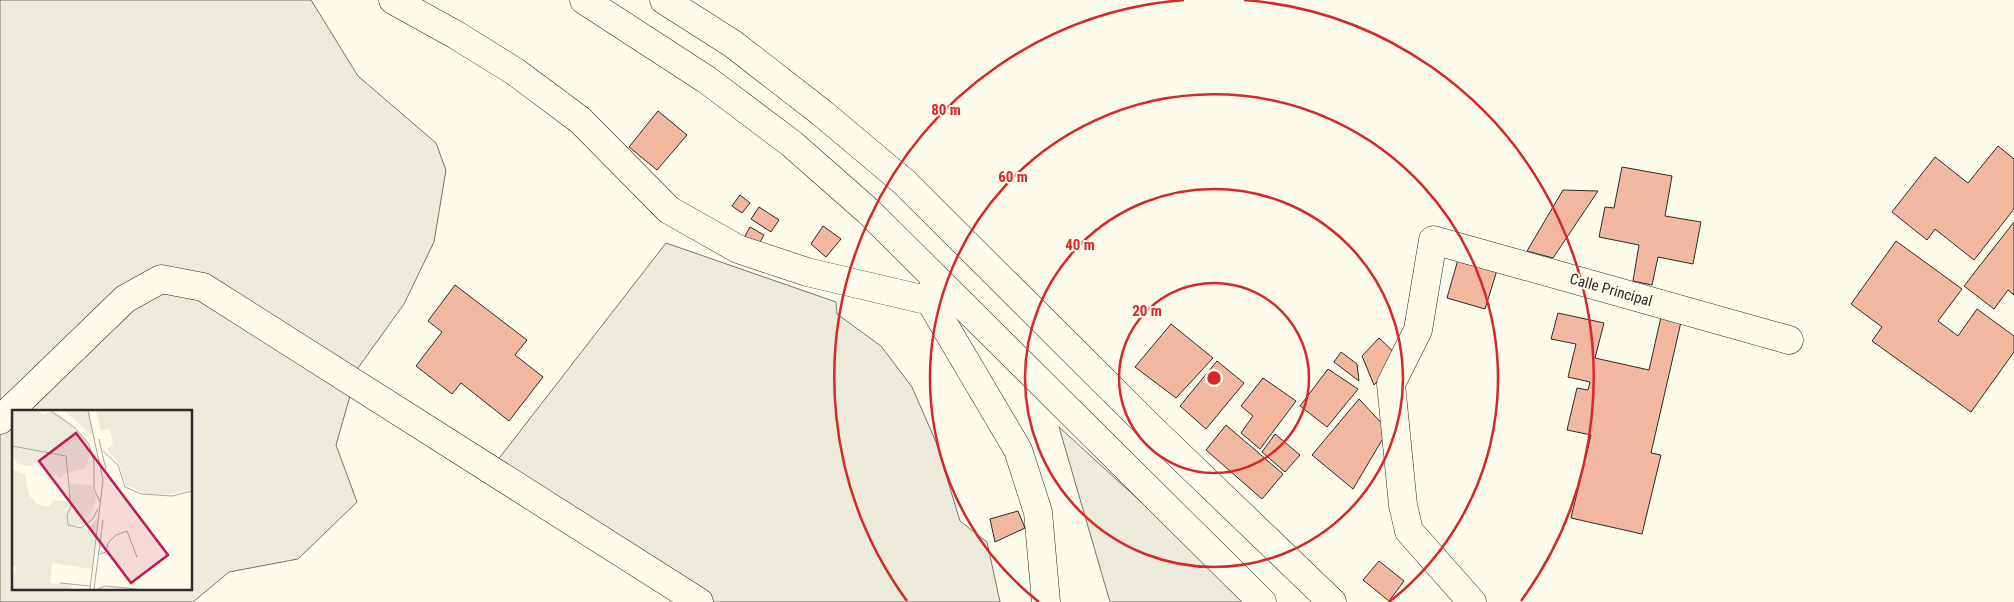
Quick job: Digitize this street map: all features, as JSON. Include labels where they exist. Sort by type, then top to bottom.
[{"type":"main road","points":[[393,0],[456,35],[514,71],[580,120],[669,210],[738,249],[807,272],[932,289]]},
{"type":"main road","points":[[584,0],[707,80],[792,144],[868,211],[932,289],[1262,602]]},
{"type":"main road","points":[[664,0],[732,44],[822,112],[904,182],[1153,430],[1332,602]]},
{"type":"main road","name":"Calle Principal","points":[[1472,602],[1410,530],[1403,505],[1390,384],[1418,330],[1433,240],[1789,340]]},
{"type":"main road","points":[[0,420],[126,299],[161,280],[203,287],[699,602]]},
{"type":"main road","points":[[932,289],[1018,450],[1038,512],[1046,602]]},
{"type":"shaded area","points":[[0,0],[311,0],[358,76],[436,143],[446,170],[434,242],[404,304],[358,368],[336,445],[357,502],[298,559],[229,572],[193,602],[0,602]]},
{"type":"shaded area","points":[[666,243],[836,302],[837,314],[881,346],[912,387],[936,442],[960,521],[987,542],[1000,602],[672,602],[691,582],[497,461]]},
{"type":"shaded area","points":[[1059,427],[1232,585],[1249,602],[1110,602]]},
{"type":"building","points":[[658,111],[687,135],[657,170],[629,147]]},
{"type":"building","points":[[1998,146],[2014,159],[2014,209],[1974,260],[1935,229],[1927,240],[1892,212],[1935,157],[1968,183]]},
{"type":"building","points":[[1622,167],[1672,176],[1665,216],[1701,222],[1693,264],[1658,257],[1652,285],[1633,281],[1639,245],[1599,237],[1605,207],[1614,208]]},
{"type":"building","points":[[1563,190],[1598,191],[1553,258],[1527,251]]},
{"type":"building","points":[[740,195],[750,203],[742,213],[732,206]]},
{"type":"building","points":[[759,207],[779,220],[771,232],[751,219]]},
{"type":"building","points":[[2014,222],[2014,295],[2008,290],[1994,309],[1964,286]]},
{"type":"building","points":[[823,226],[841,239],[826,257],[811,244]]},
{"type":"building","points":[[750,227],[764,235],[758,246],[744,238]]},
{"type":"building","points":[[1896,241],[1962,289],[1938,321],[1958,336],[1977,309],[2014,336],[2014,352],[1971,412],[1872,341],[1882,327],[1851,304]]},
{"type":"building","points":[[1459,256],[1498,267],[1485,309],[1447,298]]},
{"type":"building","points":[[455,285],[527,340],[515,355],[543,377],[509,421],[461,383],[452,394],[416,366],[442,332],[428,321]]},
{"type":"building","points":[[1558,313],[1604,323],[1595,358],[1649,370],[1661,317],[1681,322],[1651,453],[1661,455],[1642,534],[1571,518],[1591,435],[1567,430],[1577,388],[1588,390],[1590,382],[1568,377],[1576,344],[1551,339]]},
{"type":"building","points":[[1171,324],[1213,358],[1176,398],[1135,367]]},
{"type":"building","points":[[1379,338],[1400,358],[1374,385],[1362,356]]},
{"type":"building","points":[[1341,352],[1357,364],[1359,381],[1334,362]]},
{"type":"building","points":[[1217,361],[1244,383],[1206,429],[1180,406]]},
{"type":"building","points":[[1328,369],[1358,389],[1327,427],[1300,406]]},
{"type":"building","points":[[1263,378],[1296,401],[1260,449],[1241,433],[1253,416],[1241,406]]},
{"type":"building","points":[[1359,399],[1388,430],[1353,489],[1312,455]]},
{"type":"building","points":[[1226,425],[1283,474],[1262,499],[1206,450]]},
{"type":"building","points":[[1275,434],[1300,455],[1285,472],[1262,452]]},
{"type":"building","points":[[1018,511],[1025,528],[995,542],[990,519]]},
{"type":"building","points":[[1379,561],[1404,581],[1389,601],[1363,580]]}]
